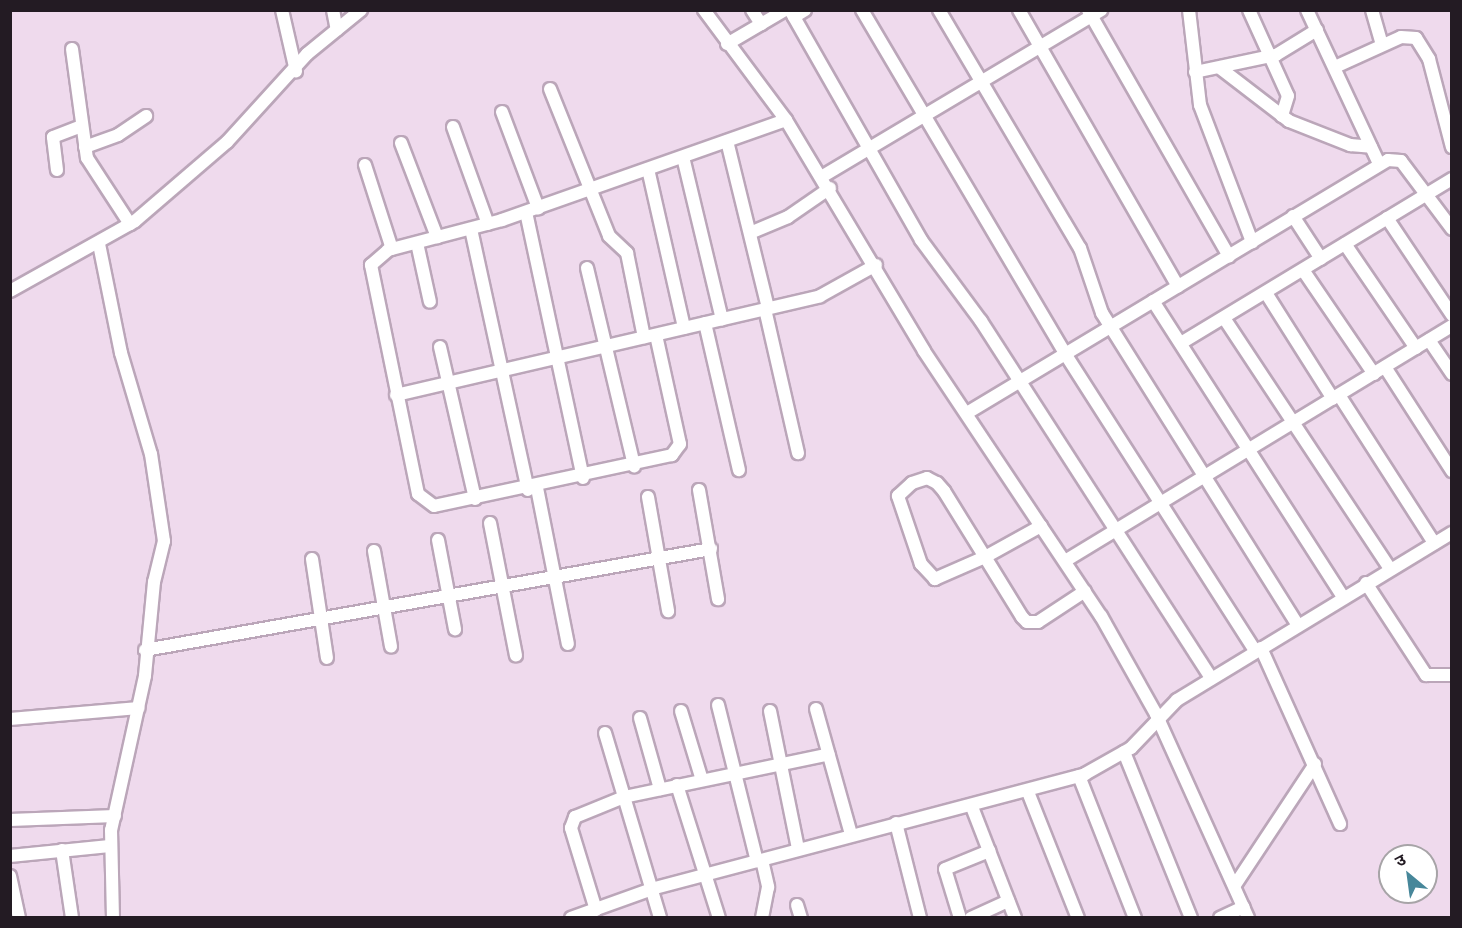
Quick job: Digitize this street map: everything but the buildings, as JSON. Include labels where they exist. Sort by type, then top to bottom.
[{"type":"street","points":[[282,10],[296,71]]},
{"type":"street","points":[[333,10],[338,30]]},
{"type":"street","points":[[10,291],[99,244],[130,224],[227,142],[296,71],[361,10]]},
{"type":"street","points":[[704,10],[727,44],[786,120],[823,176],[967,413],[1085,591],[1160,721],[1246,912],[1220,918]]},
{"type":"street","points":[[752,10],[761,24]]},
{"type":"street","points":[[862,10],[1064,352],[1159,504],[1258,650],[1315,764],[1340,824]]},
{"type":"street","points":[[939,10],[1080,248],[1110,327],[1298,625]]},
{"type":"street","points":[[1019,10],[1178,286]]},
{"type":"street","points":[[1189,10],[1194,72],[1226,184],[1252,242]]},
{"type":"street","points":[[1249,10],[1289,102],[1282,116]]},
{"type":"street","points":[[1307,10],[1379,164]]},
{"type":"street","points":[[1372,10],[1382,45]]},
{"type":"street","points":[[727,44],[761,24],[793,12],[921,240],[1018,381],[1211,678]]},
{"type":"street","points":[[823,176],[926,117],[1093,12],[1229,256]]},
{"type":"street","points":[[1194,72],[1268,57],[1317,30]]},
{"type":"street","points":[[1335,67],[1382,45],[1409,36],[1422,43],[1452,147]]},
{"type":"street","points":[[72,49],[85,147],[96,176],[130,224]]},
{"type":"street","points":[[1220,68],[1282,116],[1312,133],[1371,147]]},
{"type":"street","points":[[550,88],[591,189],[609,236],[627,253],[680,444],[664,459],[533,489],[434,506],[418,494],[371,265],[376,255],[532,210],[591,189],[648,170],[786,120]]},
{"type":"street","points":[[502,112],[532,210],[558,357],[583,478]]},
{"type":"street","points":[[85,147],[118,135],[146,116]]},
{"type":"street","points":[[57,170],[53,137],[82,126]]},
{"type":"street","points":[[453,127],[488,224]]},
{"type":"street","points":[[727,141],[798,453]]},
{"type":"street","points":[[401,143],[437,237]]},
{"type":"street","points":[[683,157],[722,319]]},
{"type":"street","points":[[967,413],[1064,352],[1229,256],[1379,164],[1401,161],[1452,229]]},
{"type":"street","points":[[365,165],[392,249]]},
{"type":"street","points":[[648,170],[684,328]]},
{"type":"street","points":[[1181,343],[1452,179]]},
{"type":"street","points":[[750,234],[788,217],[830,188]]},
{"type":"street","points":[[1293,216],[1321,259]]},
{"type":"street","points":[[1387,218],[1452,315]]},
{"type":"street","points":[[471,229],[500,370],[557,576],[567,644]]},
{"type":"street","points":[[417,243],[430,302]]},
{"type":"street","points":[[99,244],[121,353],[151,453],[164,541],[145,650],[139,708],[110,846],[113,918]]},
{"type":"street","points":[[1345,244],[1416,348]]},
{"type":"street","points":[[396,395],[448,381],[820,296],[876,266]]},
{"type":"street","points":[[586,268],[634,466]]},
{"type":"street","points":[[1303,270],[1452,471]]},
{"type":"street","points":[[1266,293],[1434,543]]},
{"type":"street","points":[[1153,301],[1343,597]]},
{"type":"street","points":[[1224,318],[1390,569]]},
{"type":"street","points":[[705,323],[739,470]]},
{"type":"street","points":[[1065,561],[1452,326]]},
{"type":"street","points":[[1429,340],[1452,374]]},
{"type":"street","points":[[440,347],[475,499]]},
{"type":"street","points":[[1041,526],[985,557],[931,578],[911,540],[900,492],[912,483],[933,480],[985,557],[1032,624],[1085,591]]},
{"type":"street","points":[[699,490],[718,599]]},
{"type":"street","points":[[648,497],[668,611]]},
{"type":"street","points":[[490,523],[516,655]]},
{"type":"street","points":[[571,918],[604,911],[655,888],[851,834],[972,807],[1079,776],[1124,752],[1160,721],[1177,700],[1366,583],[1452,533]]},
{"type":"street","points":[[438,540],[455,629]]},
{"type":"street","points":[[145,650],[711,549]]},
{"type":"street","points":[[374,551],[391,646]]},
{"type":"street","points":[[312,559],[327,658]]},
{"type":"street","points":[[1366,583],[1426,675],[1452,675]]},
{"type":"street","points":[[718,705],[768,887],[762,918]]},
{"type":"street","points":[[10,719],[139,708]]},
{"type":"street","points":[[816,709],[851,834]]},
{"type":"street","points":[[681,711],[702,780]]},
{"type":"street","points":[[770,711],[798,849]]},
{"type":"street","points":[[639,718],[660,789]]},
{"type":"street","points":[[605,733],[655,888],[660,918]]},
{"type":"street","points":[[1124,752],[1191,918]]},
{"type":"street","points":[[604,911],[570,822],[624,797],[829,754]]},
{"type":"street","points":[[1235,885],[1315,764]]},
{"type":"street","points":[[1079,776],[1135,918]]},
{"type":"street","points":[[677,785],[707,874],[719,918]]},
{"type":"street","points":[[1028,792],[1078,918]]},
{"type":"street","points":[[972,807],[1015,918]]},
{"type":"street","points":[[10,820],[115,816]]},
{"type":"street","points":[[896,824],[920,918]]},
{"type":"street","points":[[10,855],[110,846]]},
{"type":"street","points":[[62,850],[72,918]]},
{"type":"street","points":[[960,918],[945,869],[989,852]]},
{"type":"street","points":[[10,876],[19,918]]},
{"type":"street","points":[[971,918],[1008,901]]}]
